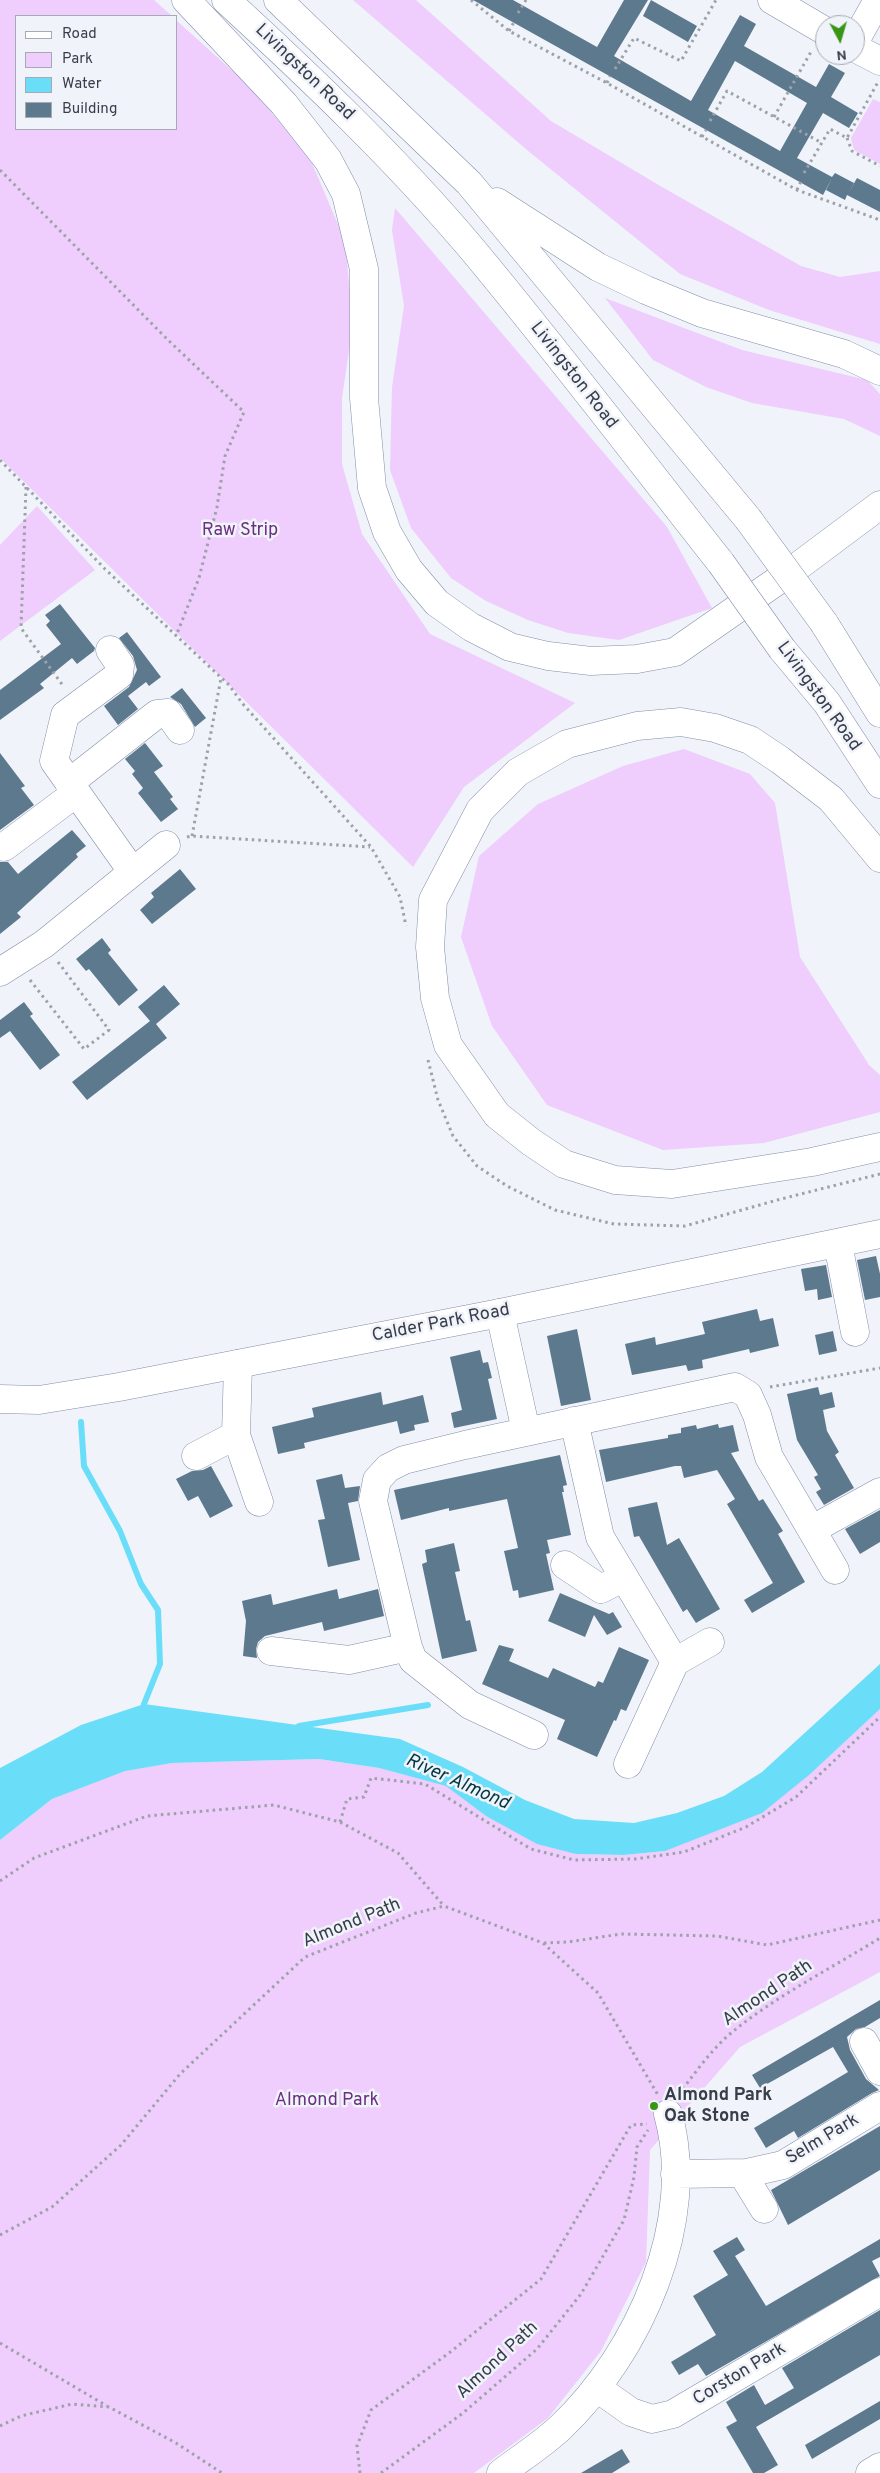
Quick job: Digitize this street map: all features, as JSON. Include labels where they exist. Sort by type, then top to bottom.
[{"type":"main road","points":[[186,0],[284,104],[328,160],[346,194],[364,269],[364,398],[372,488],[387,532],[409,570],[437,603],[471,627],[510,647],[548,656],[591,661],[637,660],[675,652],[797,567],[880,505]]},
{"type":"main road","name":"Livingston Road","points":[[226,0],[302,69],[381,149],[472,249],[721,562],[782,649],[827,703],[880,784]]},
{"type":"main road","name":"Livingston Road","points":[[278,0],[469,183],[748,519],[824,622],[880,714]]},
{"type":"main road","points":[[772,0],[815,26]]},
{"type":"main road","points":[[865,23],[878,0]]},
{"type":"main road","points":[[865,54],[880,62]]},
{"type":"main road","points":[[469,183],[598,267],[646,290],[702,313],[844,354],[880,371]]},
{"type":"main road","points":[[110,650],[120,665],[119,675],[65,715],[54,762],[132,871]]},
{"type":"main road","points":[[4,847],[157,714],[168,713],[180,730]]},
{"type":"main road","points":[[880,858],[831,799],[750,740],[715,728],[681,722],[637,726],[566,744],[518,772],[480,810],[433,900],[430,947],[436,998],[448,1045],[497,1115],[531,1142],[564,1164],[615,1180],[672,1184],[812,1162],[880,1147]]},
{"type":"main road","points":[[8,967],[44,944],[166,845]]},
{"type":"main road","name":"Calder Park Road","points":[[0,1399],[40,1400],[69,1397],[500,1313],[880,1234]]},
{"type":"main road","points":[[838,1244],[854,1332]]},
{"type":"main road","points":[[500,1313],[526,1431]]},
{"type":"main road","points":[[238,1364],[236,1435],[259,1502]]},
{"type":"main road","points":[[534,1735],[470,1705],[413,1660],[408,1647],[372,1501],[377,1480],[388,1468],[404,1460],[526,1431],[735,1387],[748,1394],[757,1415],[768,1457],[813,1529],[835,1570]]},
{"type":"main road","points":[[574,1421],[600,1537],[675,1662]]},
{"type":"main road","points":[[196,1456],[236,1435]]},
{"type":"main road","points":[[813,1529],[873,1496]]},
{"type":"main road","points":[[565,1565],[602,1589],[624,1577]]},
{"type":"main road","points":[[628,1764],[675,1662],[710,1642]]},
{"type":"main road","points":[[271,1651],[317,1666],[408,1647]]},
{"type":"main road","points":[[864,2042],[880,2071]]},
{"type":"main road","name":"Selm Park","points":[[675,2174],[747,2173],[783,2165],[880,2106]]},
{"type":"main road","points":[[500,2473],[561,2428],[597,2388],[626,2346],[661,2269],[673,2214],[675,2145],[663,2118]]},
{"type":"main road","points":[[747,2173],[748,2182],[764,2209]]},
{"type":"main road","name":"Corston Park","points":[[597,2388],[631,2412],[652,2419],[673,2414],[880,2292]]},
{"type":"main road","points":[[870,2473],[880,2467]]},
{"type":"path","points":[[471,0],[509,31],[607,83],[797,190],[880,220]]},
{"type":"path","points":[[518,13],[526,0]]},
{"type":"path","points":[[615,69],[634,38],[681,61],[716,0]]},
{"type":"path","points":[[509,31],[514,22]]},
{"type":"path","points":[[774,117],[815,46]]},
{"type":"path","points":[[607,83],[610,76]]},
{"type":"path","points":[[847,138],[880,78]]},
{"type":"path","points":[[710,121],[727,92],[822,143]]},
{"type":"path","points":[[804,173],[830,129],[847,138],[852,152],[880,166]]},
{"type":"path","points":[[702,137],[706,130]]},
{"type":"path","points":[[0,170],[168,340],[244,412],[225,456],[216,507],[199,578],[176,636]]},
{"type":"path","points":[[797,190],[801,181]]},
{"type":"path","points":[[26,486],[21,628],[72,698],[65,715]]},
{"type":"path","points":[[192,836],[222,678]]},
{"type":"path","points":[[166,845],[192,836],[371,847]]},
{"type":"path","points":[[8,967],[84,1049],[109,1030],[44,944]]},
{"type":"path","points":[[748,1394],[767,1387],[880,1368]]},
{"type":"path","points":[[340,1822],[346,1799],[364,1796],[371,1778],[425,1784],[531,1849],[574,1860],[635,1859],[684,1852],[746,1826],[796,1797],[880,1717]]},
{"type":"path","points":[[0,1881],[34,1858],[147,1816],[274,1805],[340,1822],[398,1853],[444,1906],[543,1943],[598,1993],[663,2118],[631,2125],[541,2279],[449,2353],[371,2410],[357,2446],[360,2473]]},
{"type":"path","name":"Almond Path","points":[[0,2235],[52,2207],[121,2145],[180,2074],[305,1957],[416,1913],[444,1906]]},
{"type":"path","points":[[543,1943],[568,1942],[621,1934],[717,1936],[767,1945],[880,1920]]},
{"type":"path","name":"Almond Path","points":[[381,2473],[463,2413],[536,2349],[581,2294],[624,2220],[634,2176],[637,2148],[646,2131],[663,2118],[679,2094],[730,2034],[769,2006],[880,1938]]},
{"type":"path","points":[[0,2343],[176,2443],[222,2473]]},
{"type":"path","points":[[0,2426],[21,2416],[72,2404],[110,2407]]},
{"type":"green space","name":"Raw Strip","points":[[0,0],[154,0],[171,15],[15,15],[15,130],[178,130],[178,22],[246,83],[309,156],[345,241],[353,324],[342,398],[342,464],[362,534],[430,634],[575,703],[464,787],[413,867],[0,458]]},
{"type":"green space","points":[[353,0],[416,0],[551,121],[801,266],[840,277],[880,271],[880,344],[769,310],[680,274],[527,150]]},
{"type":"green space","points":[[873,99],[880,102],[880,164],[854,150],[851,138]]},
{"type":"green space","points":[[395,208],[667,527],[712,608],[619,640],[568,633],[528,620],[486,601],[451,578],[411,528],[390,470],[392,387],[404,306],[392,230]]},
{"type":"green space","points":[[605,298],[742,350],[867,380],[880,394],[880,436],[844,419],[752,403],[706,387],[653,360]]},
{"type":"green space","points":[[37,506],[95,570],[0,641],[0,545]]},
{"type":"green space","points":[[684,749],[750,774],[775,803],[800,957],[869,1065],[880,1075],[880,1112],[764,1143],[663,1150],[547,1105],[492,1026],[461,937],[479,856],[538,804],[623,766]]},
{"type":"green space","name":"Almond Park","points":[[880,1709],[880,1972],[740,2047],[650,2150],[646,2262],[601,2351],[548,2418],[474,2473],[0,2473],[0,1840],[52,1799],[125,1770],[172,1763],[319,1759],[379,1768],[447,1786],[486,1816],[576,1854],[624,1855],[665,1851],[809,1774]]},
{"type":"water","name":"River Almond","points":[[880,1664],[880,1709],[809,1775],[762,1813],[665,1851],[624,1855],[576,1854],[537,1844],[486,1816],[446,1786],[379,1768],[319,1759],[172,1763],[125,1771],[52,1799],[0,1840],[0,1768],[81,1725],[144,1704],[400,1739],[463,1767],[525,1800],[574,1819],[634,1823],[677,1813],[724,1796],[762,1772]]},
{"type":"building","points":[[473,0],[513,0],[597,47],[624,0],[648,0],[614,56],[691,101],[740,15],[756,24],[744,46],[816,87],[828,65],[845,73],[831,97],[858,113],[849,128],[823,113],[797,158],[832,177],[835,173],[854,183],[848,194],[857,178],[880,190],[880,212],[847,195],[845,200],[826,190],[832,178],[823,195]],"holes":[[[735,61],[807,103],[780,151],[708,110]]]},
{"type":"building","points":[[651,0],[697,26],[688,42],[643,16]]},
{"type":"building","points":[[60,604],[95,648],[94,651],[77,664],[72,658],[40,684],[44,688],[0,720],[0,690],[61,644],[46,625],[50,621],[45,615]]},
{"type":"building","points":[[127,632],[161,677],[149,686],[146,682],[128,696],[138,709],[118,725],[104,706],[129,687],[137,670],[133,656],[119,638]]},
{"type":"building","points":[[182,688],[206,718],[195,727],[181,704],[170,697]]},
{"type":"building","points":[[145,743],[163,766],[154,772],[173,797],[170,799],[178,809],[161,822],[138,793],[143,788],[132,774],[135,771],[125,759]]},
{"type":"building","points":[[0,753],[25,786],[21,788],[34,805],[0,830]]},
{"type":"building","points":[[72,830],[86,846],[76,854],[78,857],[17,913],[21,917],[0,934],[0,862],[8,862],[18,874]]},
{"type":"building","points":[[180,869],[196,889],[152,924],[140,910],[154,897],[151,893]]},
{"type":"building","points":[[102,938],[111,950],[108,953],[138,990],[119,1006],[89,969],[86,971],[76,959]]},
{"type":"building","points":[[164,985],[180,1004],[156,1024],[167,1038],[87,1100],[72,1082],[150,1021],[138,1007]]},
{"type":"building","points":[[24,1002],[33,1014],[30,1016],[60,1055],[40,1070],[10,1031],[0,1038],[0,1020]]},
{"type":"building","points":[[876,1256],[880,1274],[880,1297],[865,1300],[857,1260]]},
{"type":"building","points":[[826,1265],[832,1297],[818,1300],[817,1289],[805,1291],[801,1269]]},
{"type":"building","points":[[757,1309],[760,1321],[773,1318],[779,1346],[750,1353],[749,1349],[702,1360],[703,1368],[688,1371],[686,1365],[632,1375],[625,1344],[655,1337],[656,1345],[705,1334],[702,1322]]},
{"type":"building","points":[[577,1329],[591,1400],[561,1406],[547,1336]]},
{"type":"building","points":[[833,1331],[837,1351],[819,1355],[815,1335]]},
{"type":"building","points":[[480,1350],[483,1363],[488,1362],[492,1378],[488,1379],[497,1419],[454,1428],[451,1413],[462,1410],[450,1357]]},
{"type":"building","points":[[818,1387],[820,1395],[832,1392],[835,1407],[823,1410],[827,1431],[839,1452],[835,1455],[854,1488],[824,1505],[816,1492],[821,1489],[814,1477],[818,1475],[797,1440],[787,1394]]},
{"type":"building","points":[[381,1392],[383,1405],[423,1395],[429,1422],[414,1425],[415,1430],[400,1434],[397,1421],[304,1443],[305,1448],[278,1454],[272,1427],[314,1417],[312,1408]]},
{"type":"building","points":[[718,1424],[719,1428],[733,1425],[739,1451],[731,1453],[759,1501],[763,1499],[783,1531],[778,1534],[805,1582],[752,1613],[744,1600],[773,1583],[727,1504],[735,1499],[717,1470],[684,1478],[681,1466],[675,1466],[606,1482],[599,1450],[668,1438],[668,1435],[681,1433],[681,1428],[696,1425],[697,1429]]},
{"type":"building","points":[[560,1455],[567,1485],[563,1486],[564,1492],[562,1492],[571,1535],[547,1540],[550,1553],[546,1554],[554,1590],[519,1598],[518,1590],[513,1591],[504,1551],[518,1548],[507,1499],[449,1511],[449,1508],[401,1520],[394,1490]]},
{"type":"building","points":[[211,1466],[233,1506],[210,1518],[198,1496],[188,1501],[176,1479],[192,1471],[203,1470]]},
{"type":"building","points":[[342,1474],[345,1488],[360,1486],[358,1501],[348,1503],[360,1560],[328,1567],[318,1520],[325,1519],[316,1480]]},
{"type":"building","points":[[657,1502],[667,1545],[679,1538],[720,1609],[696,1623],[687,1609],[683,1612],[639,1536],[634,1537],[628,1508]]},
{"type":"building","points":[[880,1510],[880,1542],[860,1554],[845,1529]]},
{"type":"building","points":[[454,1543],[460,1571],[455,1572],[466,1621],[470,1620],[477,1651],[442,1659],[422,1564],[427,1562],[425,1550]]},
{"type":"building","points":[[337,1589],[339,1599],[378,1589],[384,1616],[324,1631],[322,1622],[265,1636],[258,1642],[256,1649],[257,1658],[243,1656],[246,1621],[242,1601],[271,1594],[273,1605]]},
{"type":"building","points":[[560,1593],[609,1614],[613,1612],[622,1627],[607,1635],[594,1615],[585,1637],[548,1621]]},
{"type":"building","points":[[499,1645],[514,1649],[509,1661],[548,1678],[553,1668],[595,1687],[598,1681],[603,1683],[619,1647],[649,1660],[626,1711],[621,1709],[616,1721],[614,1720],[597,1757],[557,1739],[565,1720],[482,1684]]},
{"type":"building","points":[[880,2000],[880,2018],[865,2027],[856,2029],[847,2037],[850,2050],[866,2079],[879,2090],[798,2138],[794,2131],[766,2148],[754,2128],[848,2072],[833,2047],[760,2088],[752,2075]]},
{"type":"building","points":[[880,2126],[880,2170],[788,2225],[771,2190]]},
{"type":"building","points":[[737,2237],[745,2250],[735,2256],[766,2306],[880,2239],[880,2257],[872,2261],[880,2276],[706,2376],[698,2364],[679,2375],[671,2362],[716,2335],[693,2296],[728,2275],[713,2251]]},
{"type":"building","points":[[880,2310],[880,2355],[756,2427],[778,2465],[764,2473],[753,2473],[726,2427],[737,2421],[726,2402],[754,2385],[765,2405],[794,2388],[782,2368]]},
{"type":"building","points":[[880,2401],[880,2419],[812,2459],[805,2445]]},
{"type":"building","points":[[622,2449],[630,2462],[612,2473],[581,2473]]},
{"type":"waterway","points":[[81,1422],[84,1466],[120,1531],[141,1584],[158,1610],[160,1664],[144,1704]]},
{"type":"waterway","points":[[299,1726],[428,1705]]},
{"type":"place","name":"Almond Park Oak Stone","points":[[654,2106]]}]
